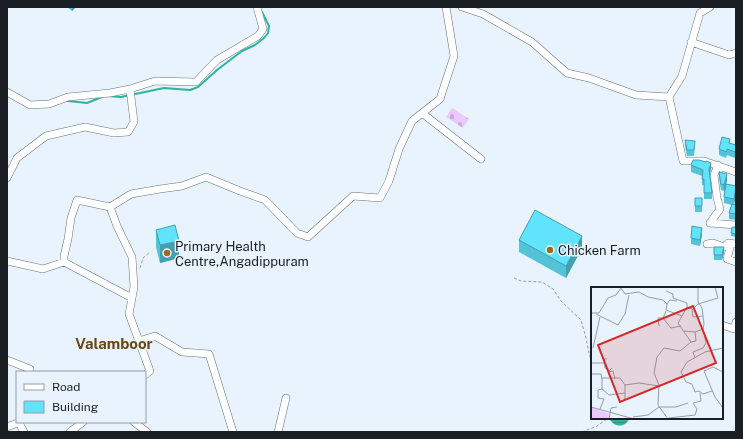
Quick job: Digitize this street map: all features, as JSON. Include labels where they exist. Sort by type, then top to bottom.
[{"type":"street","points":[[7,92],[30,105],[49,104],[68,97],[110,93],[130,89],[155,81],[196,82],[217,60],[258,36],[263,29],[257,7]]},
{"type":"street","points":[[64,262],[71,218],[77,200],[110,208],[131,194],[182,186],[206,177],[265,200],[297,233],[308,237],[352,196],[380,198],[389,181],[399,149],[412,122],[440,99],[454,56],[446,7]]},
{"type":"street","points":[[462,7],[483,14],[532,42],[567,73],[589,78],[636,95],[669,97]]},
{"type":"street","points":[[710,7],[700,13],[682,76],[669,97],[684,161],[704,160],[736,172]]},
{"type":"street","points":[[692,42],[729,55],[736,53]]},
{"type":"street","points":[[7,178],[17,158],[46,136],[85,127],[114,133],[128,132],[134,122],[130,89]]},
{"type":"street","points":[[422,113],[481,158]]},
{"type":"street","points":[[718,165],[714,175],[720,208],[710,223],[736,225]]},
{"type":"street","points":[[110,208],[132,257],[134,287],[129,314],[150,371],[146,373]]},
{"type":"street","points":[[707,244],[713,243],[724,247],[728,243],[734,244],[727,259],[736,262]]},
{"type":"street","points":[[7,261],[43,270],[64,262],[132,298]]},
{"type":"street","points":[[723,325],[734,329],[736,322]]},
{"type":"street","points":[[139,341],[155,336],[182,352],[209,354],[233,432]]},
{"type":"street","points":[[7,360],[30,369],[29,371]]},
{"type":"street","points":[[278,432],[286,398]]},
{"type":"street","points":[[7,427],[17,423]]},
{"type":"street","points":[[20,423],[24,432]]},
{"type":"street","points":[[70,432],[82,423]]},
{"type":"street","points":[[135,423],[148,432]]},
{"type":"path","points":[[138,272],[143,258],[150,252]]},
{"type":"path","points":[[514,278],[522,281],[542,282],[554,289],[561,300],[581,320],[591,360]]},
{"type":"path","points":[[582,432],[597,426],[607,419]]},
{"type":"green space","points":[[452,108],[469,119],[463,128],[446,117]]},
{"type":"shaded area","points":[[610,419],[629,419],[625,424],[620,426]]},
{"type":"building","points":[[722,137],[730,139],[729,143],[736,145],[735,152],[727,149],[726,152],[719,149]]},
{"type":"building","points":[[685,140],[695,141],[694,150],[687,150]]},
{"type":"building","points":[[693,160],[711,163],[709,169],[712,193],[704,193],[704,179],[702,179],[703,170],[691,165]]},
{"type":"building","points":[[719,172],[727,174],[724,185],[721,184]]},
{"type":"building","points":[[726,184],[736,186],[734,199],[724,197]]},
{"type":"building","points":[[695,198],[702,198],[702,206],[695,206]]},
{"type":"building","points":[[732,204],[736,205],[736,214],[729,213]]},
{"type":"building","name":"Chicken Farm","points":[[535,210],[582,236],[566,266],[519,240]]},
{"type":"building","points":[[175,225],[179,241],[160,245],[156,230]]},
{"type":"building","points":[[692,226],[702,228],[700,240],[691,238]]},
{"type":"building","points":[[732,227],[736,227],[736,234],[731,233]]},
{"type":"building","points":[[714,247],[724,247],[722,255],[714,255]]},
{"type":"waterway","points":[[108,96],[121,97],[164,88],[190,90],[198,87],[242,51],[255,45],[264,38],[268,33],[269,26],[262,12]]},
{"type":"waterway","points":[[66,101],[87,103],[102,97]]},
{"type":"place","name":"Chicken Farm","points":[[550,250]]},
{"type":"place","name":"Primary Health Centre,Angadippuram","points":[[167,253]]},
{"type":"district","name":"Valamboor","points":[[114,344]]}]
